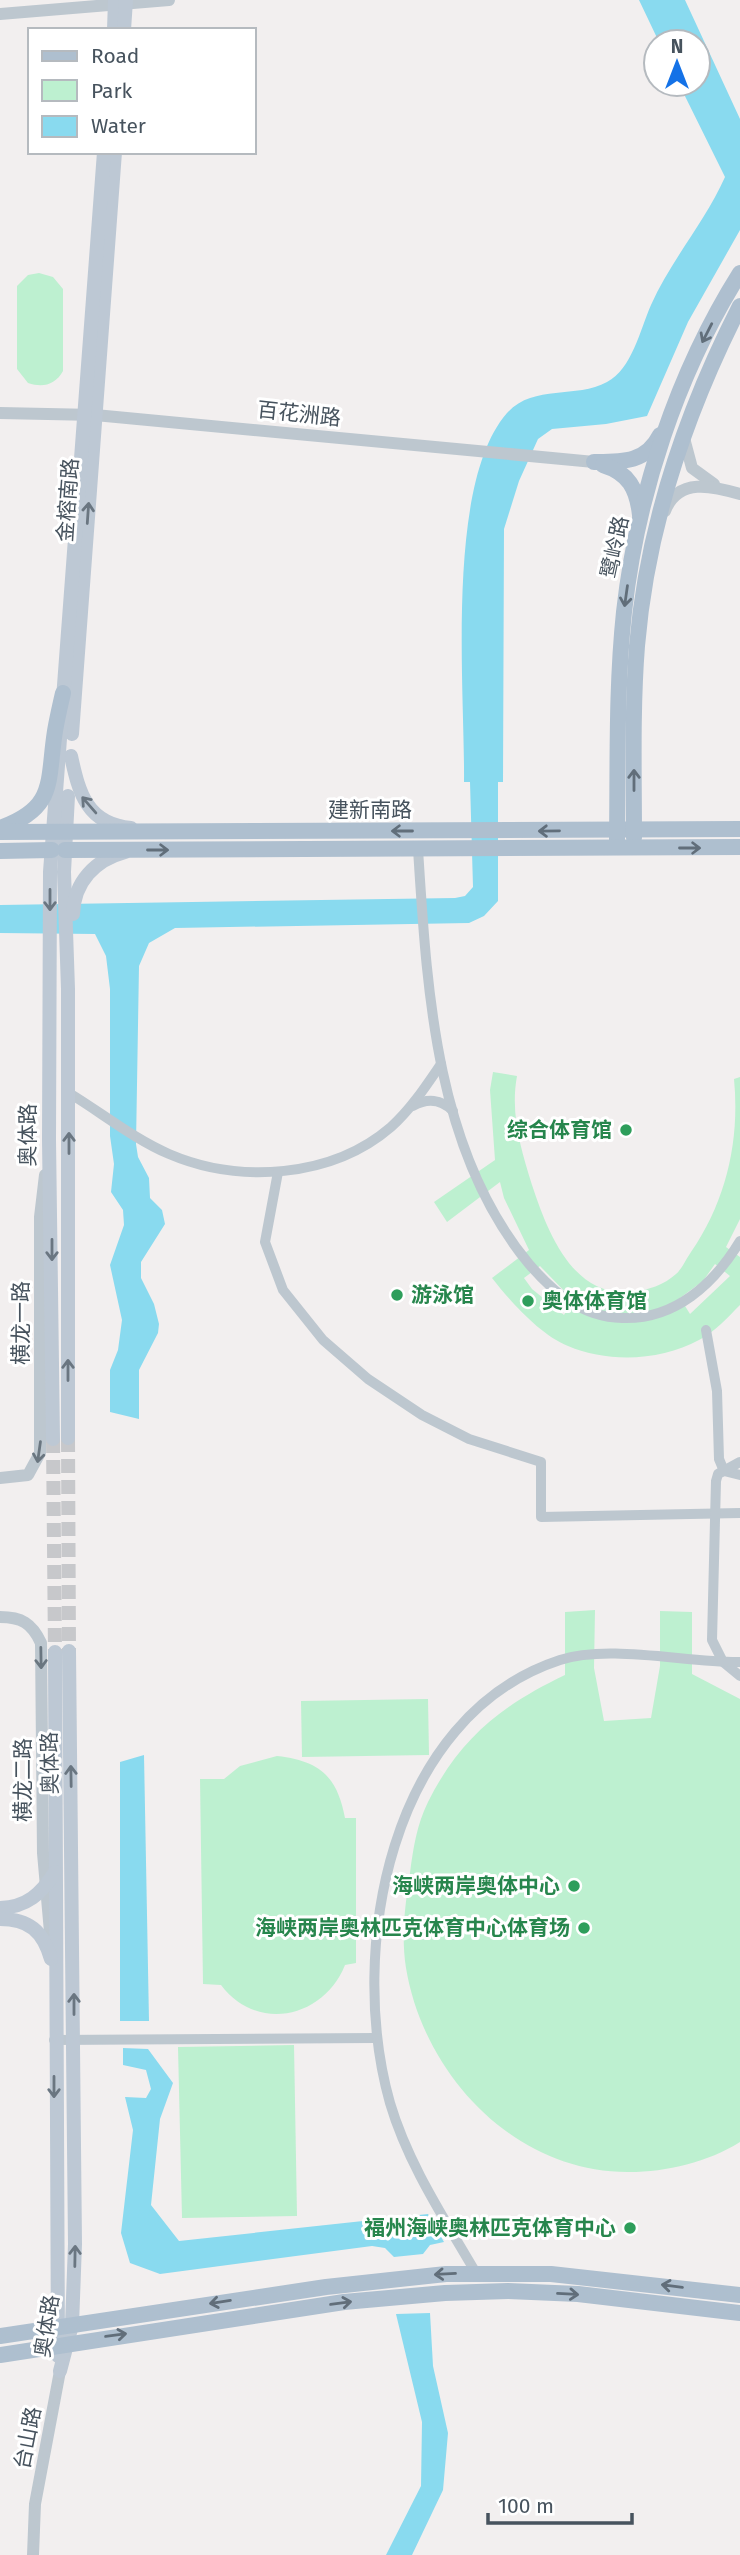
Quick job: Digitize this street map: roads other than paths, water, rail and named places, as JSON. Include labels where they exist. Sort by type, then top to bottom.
[{"type":"main road","points":[[114,28],[120,2]]},
{"type":"main road","points":[[120,2],[124,28]]},
{"type":"main road","name":"金榕南路","points":[[60,832],[71,757],[104,154]]},
{"type":"main road","name":"金榕南路","points":[[60,832],[63,693],[115,154]]},
{"type":"main road","name":"鹭岭路","points":[[634,848],[626,830],[620,652],[629,576],[640,522],[675,406],[700,347],[740,273]]},
{"type":"main road","name":"鹭岭路","points":[[617,848],[626,830],[637,648],[649,561],[683,433],[711,364],[740,306]]},
{"type":"main road","points":[[594,462],[622,462],[642,457],[656,442],[668,412],[675,406]]},
{"type":"main road","points":[[594,462],[618,470],[629,480],[636,492],[640,522]]},
{"type":"main road","points":[[0,830],[25,818],[47,794],[52,779],[55,732],[63,693]]},
{"type":"main road","points":[[71,757],[80,794],[99,816],[123,827],[174,832]]},
{"type":"main road","name":"建新南路","points":[[0,830],[174,832],[740,829]]},
{"type":"main road","name":"奥体路","points":[[59,850],[68,989],[69,1093],[61,1438],[49,1140],[59,850],[60,832]]},
{"type":"main road","name":"建新南路","points":[[0,851],[740,848]]},
{"type":"main road","points":[[68,989],[74,903],[80,884],[108,858],[131,850]]},
{"type":"main road","name":"奥体路","points":[[61,2371],[75,2244],[74,2040],[62,1651],[55,1872],[54,2040],[64,2326]]},
{"type":"main road","points":[[0,1908],[16,1906],[33,1899],[55,1872]]},
{"type":"main road","points":[[0,1919],[25,1922],[39,1932],[48,1947],[54,1970]]},
{"type":"main road","points":[[0,2336],[362,2282],[476,2273],[572,2276],[740,2295]]},
{"type":"main road","points":[[0,2355],[344,2302],[445,2292],[578,2294],[740,2313]]},
{"type":"street","points":[[0,14],[169,0]]},
{"type":"street","name":"百花洲路","points":[[0,413],[89,414],[594,462]]},
{"type":"street","points":[[683,433],[692,468],[702,477],[735,493]]},
{"type":"street","points":[[649,561],[667,505],[676,495],[695,485],[735,493]]},
{"type":"street","points":[[418,849],[424,946],[441,1064],[454,1114],[486,1195],[513,1242],[547,1284],[586,1311],[629,1319],[675,1308],[708,1282],[740,1241]]},
{"type":"street","points":[[69,1093],[146,1142],[181,1159],[217,1169],[278,1172],[319,1163],[349,1152],[389,1129],[409,1108],[441,1064]]},
{"type":"street","points":[[409,1108],[431,1101],[444,1104],[454,1114]]},
{"type":"street","name":"横龙一路","points":[[0,1478],[28,1475],[40,1453],[40,1217],[49,1140]]},
{"type":"street","points":[[278,1172],[265,1242],[283,1290],[323,1340],[368,1380],[422,1415],[468,1439],[541,1462],[541,1517],[740,1513]]},
{"type":"street","points":[[706,1329],[717,1391],[719,1460],[724,1471]]},
{"type":"street","points":[[740,1462],[718,1474],[716,1481],[712,1640],[723,1662],[740,1676]]},
{"type":"street","points":[[724,1471],[740,1475]]},
{"type":"street","name":"横龙二路","points":[[0,1617],[22,1619],[32,1627],[41,1643],[43,1853],[54,1970]]},
{"type":"street","points":[[476,2273],[410,2154],[390,2101],[375,2038],[373,1953],[387,1871],[403,1823],[425,1777],[471,1716],[509,1685],[538,1669],[574,1657],[622,1656],[740,1662]]},
{"type":"street","points":[[54,2040],[375,2038]]},
{"type":"street","name":"台山路","points":[[33,2555],[35,2504],[61,2371]]},
{"type":"water","points":[[639,0],[685,0],[698,28],[652,28]]},
{"type":"water","points":[[712,58],[740,119],[740,230],[688,322],[647,416],[606,424],[552,429],[538,439],[519,481],[504,529],[503,782],[498,782],[498,901],[484,916],[469,923],[175,928],[149,943],[139,966],[136,1144],[138,1157],[149,1178],[150,1198],[162,1210],[165,1224],[141,1262],[141,1278],[154,1304],[159,1324],[158,1333],[139,1370],[139,1419],[110,1412],[110,1370],[118,1350],[122,1320],[110,1265],[124,1225],[123,1210],[111,1192],[114,1164],[110,1136],[110,989],[106,956],[95,934],[0,933],[0,905],[465,896],[473,887],[470,782],[464,782],[463,589],[466,536],[474,488],[487,445],[507,413],[517,404],[542,395],[595,387],[616,376],[629,359],[659,288],[708,210],[725,177],[686,98],[712,98]]},
{"type":"water","points":[[144,1755],[149,2021],[120,2021],[120,1762]]},
{"type":"water","points":[[123,2048],[148,2049],[173,2083],[160,2119],[151,2205],[179,2241],[428,2214],[444,2242],[430,2245],[423,2254],[394,2257],[385,2248],[372,2246],[160,2274],[130,2263],[121,2233],[133,2130],[125,2097],[146,2098],[151,2089],[146,2070],[123,2065]]},
{"type":"water","points":[[430,2313],[433,2366],[448,2433],[443,2490],[412,2555],[386,2555],[421,2486],[422,2422],[396,2314]]},
{"type":"tunnel","points":[[68,1438],[69,1651]]},
{"type":"tunnel","points":[[53,1439],[55,1652]]},
{"type":"place","name":"综合体育馆","points":[[626,1130]]},
{"type":"place","name":"游泳馆","points":[[397,1295]]},
{"type":"place","name":"奥体体育馆","points":[[528,1301]]},
{"type":"place","name":"海峡两岸奥体中心","points":[[574,1886]]},
{"type":"place","name":"海峡两岸奥林匹克体育中心体育场","points":[[584,1928]]},
{"type":"place","name":"福州海峡奥林匹克体育中心","points":[[630,2228]]}]
